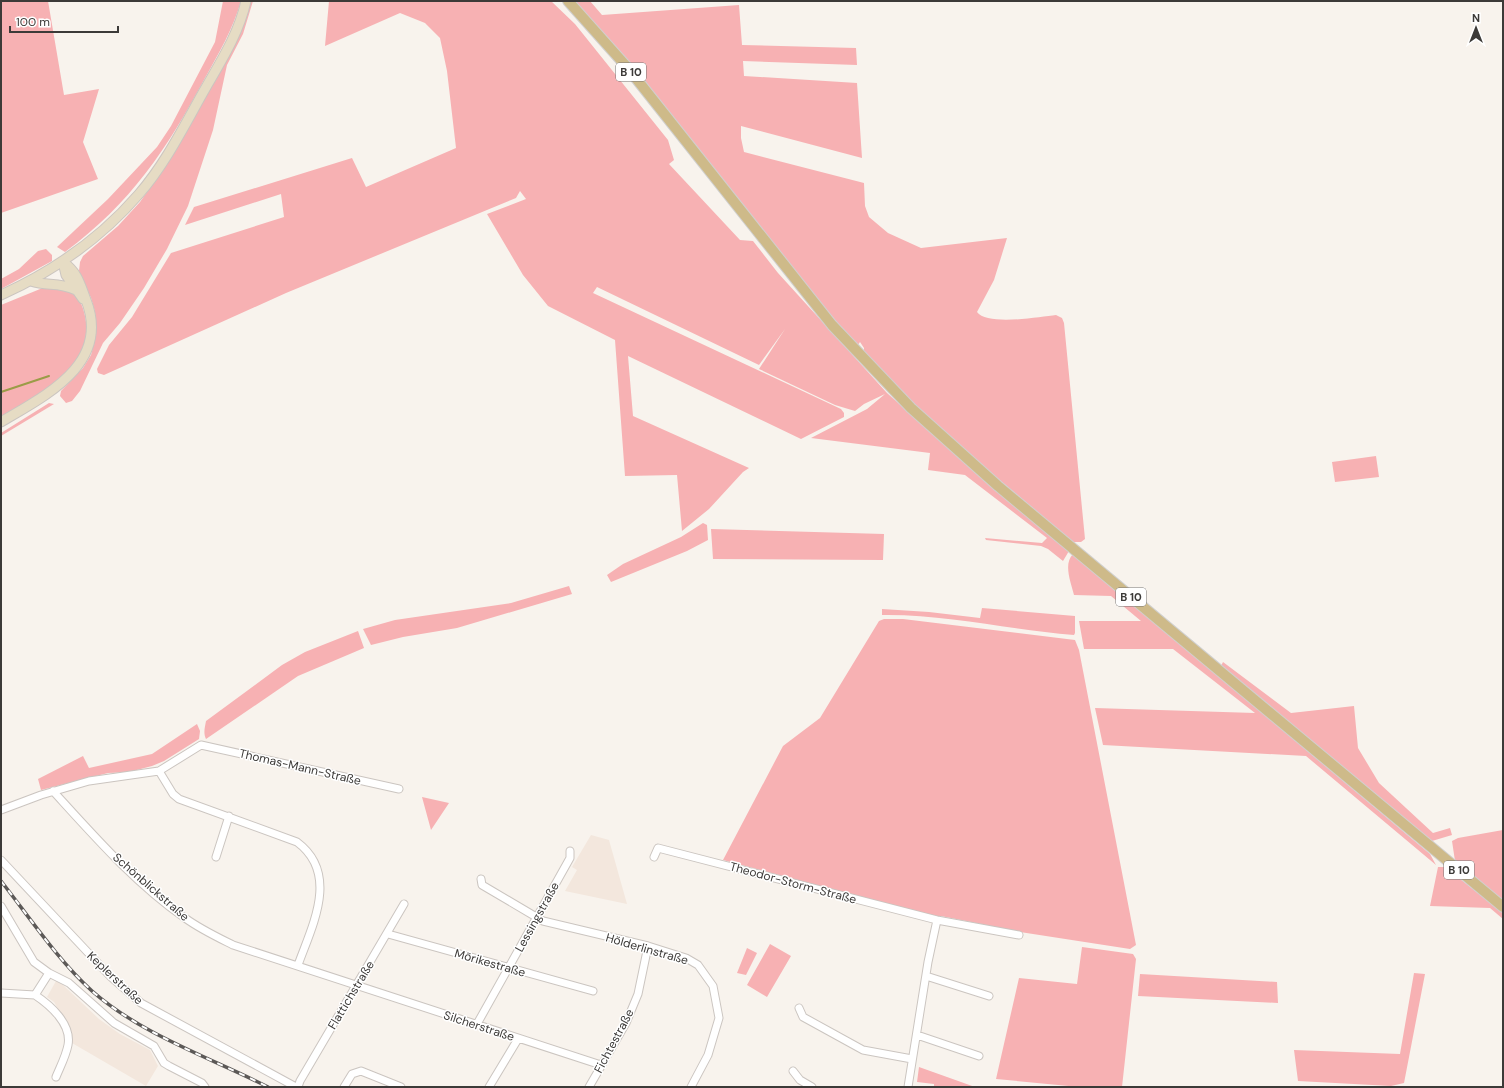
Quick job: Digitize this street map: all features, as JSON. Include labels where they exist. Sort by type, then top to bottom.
[{"type":"main road","points":[[1,295],[31,281],[63,262],[112,222],[140,193],[187,121],[230,44],[246,1]]},
{"type":"main road","name":"B 10","points":[[568,1],[627,67],[832,325],[911,408],[998,486],[1503,907]]},
{"type":"main road","points":[[63,262],[66,275],[88,304]]},
{"type":"main road","points":[[1,422],[63,382],[79,366],[86,353],[92,334],[88,304],[74,271],[63,262]]},
{"type":"main road","points":[[31,281],[41,284],[57,283],[76,290]]},
{"type":"street","name":"Thomas-Mann-Straße","points":[[159,771],[201,745],[399,789]]},
{"type":"street","points":[[1,810],[53,791],[89,781],[159,771],[176,797],[297,842],[310,854],[317,868],[320,881],[319,905],[298,965]]},
{"type":"street","name":"Schönblickstraße","points":[[53,791],[94,836],[143,884],[185,918],[233,945],[358,984]]},
{"type":"street","points":[[216,857],[229,816]]},
{"type":"street","name":"Theodor-Storm-Straße","points":[[654,857],[658,848],[937,920]]},
{"type":"street","name":"Lessingstraße","points":[[477,1024],[570,858],[570,851]]},
{"type":"street","name":"Keplerstraße","points":[[1,860],[110,976],[141,1003],[297,1087]]},
{"type":"street","name":"Hölderlinstraße","points":[[481,879],[482,885],[537,918],[648,946],[686,958],[698,965],[713,986],[719,1018],[718,1026],[708,1055],[691,1087]]},
{"type":"street","name":"Flattichstraße","points":[[297,1087],[388,934],[404,904]]},
{"type":"street","points":[[1,906],[34,962],[48,973],[69,983],[114,1024],[154,1046],[164,1062],[169,1066],[202,1083],[205,1087]]},
{"type":"street","points":[[908,1087],[926,976],[937,920],[1019,935]]},
{"type":"street","name":"Mörikestraße","points":[[388,934],[593,991]]},
{"type":"street","name":"Fichtestraße","points":[[588,1087],[626,1023],[638,994],[648,946]]},
{"type":"street","points":[[36,995],[48,973]]},
{"type":"street","points":[[926,976],[989,996]]},
{"type":"street","name":"Silcherstraße","points":[[358,984],[518,1039],[601,1065]]},
{"type":"street","points":[[1,993],[36,995],[52,1006],[68,1032],[68,1044],[56,1078]]},
{"type":"street","points":[[799,1008],[803,1017],[864,1050],[912,1059]]},
{"type":"street","points":[[917,1035],[979,1056]]},
{"type":"street","points":[[489,1087],[518,1039]]},
{"type":"street","points":[[344,1087],[352,1074],[361,1071],[401,1087]]},
{"type":"street","points":[[793,1071],[800,1080],[812,1087]]},
{"type":"shaded area","points":[[1,1],[48,1],[64,95],[99,89],[83,142],[98,179],[1,213]]},
{"type":"shaded area","points":[[223,1],[241,1],[230,31],[220,50],[191,104],[161,151],[146,173],[109,214],[65,252],[57,247],[108,199],[157,147],[171,126],[215,42]]},
{"type":"shaded area","points":[[250,1],[253,1],[243,34],[227,65],[213,130],[188,206],[167,249],[144,288],[120,323],[103,343],[80,391],[72,401],[66,403],[60,396],[61,391],[83,368],[91,355],[96,335],[95,312],[91,298],[79,271],[80,262],[83,256],[118,226],[140,202],[173,155],[229,55]]},
{"type":"shaded area","points":[[329,1],[551,1],[575,24],[668,140],[674,160],[669,164],[740,240],[753,241],[778,273],[887,393],[1002,496],[1069,551],[1063,561],[1048,549],[1041,546],[986,540],[985,538],[1042,543],[1047,538],[965,475],[928,470],[930,453],[811,438],[867,409],[885,394],[864,404],[855,411],[835,405],[759,369],[785,329],[759,365],[597,287],[593,293],[841,409],[844,413],[844,417],[801,439],[628,356],[633,416],[749,468],[743,472],[709,509],[682,531],[677,475],[625,476],[615,340],[548,306],[523,275],[487,214],[526,199],[520,191],[516,198],[286,293],[104,375],[98,373],[97,369],[109,345],[132,317],[171,253],[284,217],[281,194],[185,225],[194,207],[352,158],[366,187],[456,148],[447,71],[440,38],[425,23],[400,13],[325,46]]},
{"type":"shaded area","points":[[575,1],[590,1],[602,15],[739,5],[742,45],[856,48],[857,65],[743,61],[744,76],[857,83],[862,158],[741,126],[741,138],[744,152],[864,183],[865,206],[869,217],[888,233],[921,248],[1007,238],[994,280],[977,312],[991,319],[1002,320],[1026,319],[1056,315],[1062,318],[1064,323],[1085,539],[1081,542],[1073,542],[937,427],[864,354],[864,348],[860,342],[858,345],[855,344],[786,261],[618,50]]},
{"type":"shaded area","points":[[46,249],[52,255],[52,261],[1,289],[1,279],[19,269],[38,251]]},
{"type":"shaded area","points":[[45,287],[71,293],[80,301],[85,316],[86,334],[82,350],[73,365],[61,377],[31,399],[1,417],[1,305]]},
{"type":"shaded area","points":[[49,403],[54,404],[1,436],[1,433]]},
{"type":"shaded area","points":[[1376,456],[1379,477],[1335,482],[1332,462]]},
{"type":"shaded area","points":[[703,523],[707,525],[708,540],[687,551],[611,582],[607,575],[623,564],[681,537]]},
{"type":"shaded area","points":[[711,529],[884,534],[883,560],[713,559]]},
{"type":"shaded area","points":[[1073,554],[1430,854],[1436,865],[1306,756],[1103,745],[1095,708],[1255,713],[1173,649],[1084,649],[1079,621],[1141,621],[1111,596],[1074,595],[1068,568],[1070,558]]},
{"type":"shaded area","points":[[569,586],[572,594],[457,628],[403,637],[371,645],[363,629],[395,620],[511,603]]},
{"type":"shaded area","points":[[982,608],[1075,616],[1075,633],[1074,635],[1050,633],[930,617],[882,615],[882,609],[929,612],[980,618]]},
{"type":"shaded area","points":[[884,619],[903,619],[1075,640],[1079,650],[1136,945],[1130,949],[1020,932],[941,916],[936,917],[723,860],[783,746],[820,718],[879,621]]},
{"type":"shaded area","points":[[358,631],[364,648],[298,676],[206,739],[204,732],[206,721],[282,665],[305,652]]},
{"type":"shaded area","points":[[1223,662],[1291,713],[1354,706],[1358,748],[1379,783],[1433,833],[1450,828],[1452,835],[1432,841],[1221,666]]},
{"type":"shaded area","points":[[197,724],[200,731],[199,739],[164,761],[129,772],[108,773],[41,790],[38,779],[83,756],[89,768],[152,754]]},
{"type":"shaded area","points":[[422,797],[449,803],[431,830]]},
{"type":"shaded area","points":[[1503,830],[1503,900],[1455,861],[1452,841],[1458,838]]},
{"type":"shaded area","points":[[591,835],[609,840],[627,904],[565,891],[577,870],[572,867]]},
{"type":"shaded area","points":[[1438,867],[1445,867],[1503,913],[1503,919],[1490,908],[1430,906]]},
{"type":"shaded area","points":[[770,944],[791,956],[767,997],[747,985]]},
{"type":"shaded area","points":[[1082,947],[1133,954],[1136,959],[1122,1087],[1079,1087],[996,1079],[1019,978],[1077,984]]},
{"type":"shaded area","points":[[747,948],[757,953],[746,975],[737,973]]},
{"type":"shaded area","points":[[1414,973],[1425,974],[1404,1083],[1391,1086],[1298,1081],[1294,1050],[1400,1054]]},
{"type":"shaded area","points":[[1140,974],[1277,982],[1278,1003],[1138,996]]},
{"type":"shaded area","points":[[56,981],[63,985],[99,1019],[120,1034],[150,1050],[158,1066],[146,1086],[72,1043],[71,1032],[67,1024],[54,1002],[47,997]]},
{"type":"shaded area","points":[[919,1067],[975,1087],[934,1087],[934,1084],[917,1082]]},
{"type":"waterway","points":[[1,392],[49,376]]},
{"type":"railway","points":[[1,881],[67,966],[79,979],[111,1007],[154,1033],[268,1087]]}]
